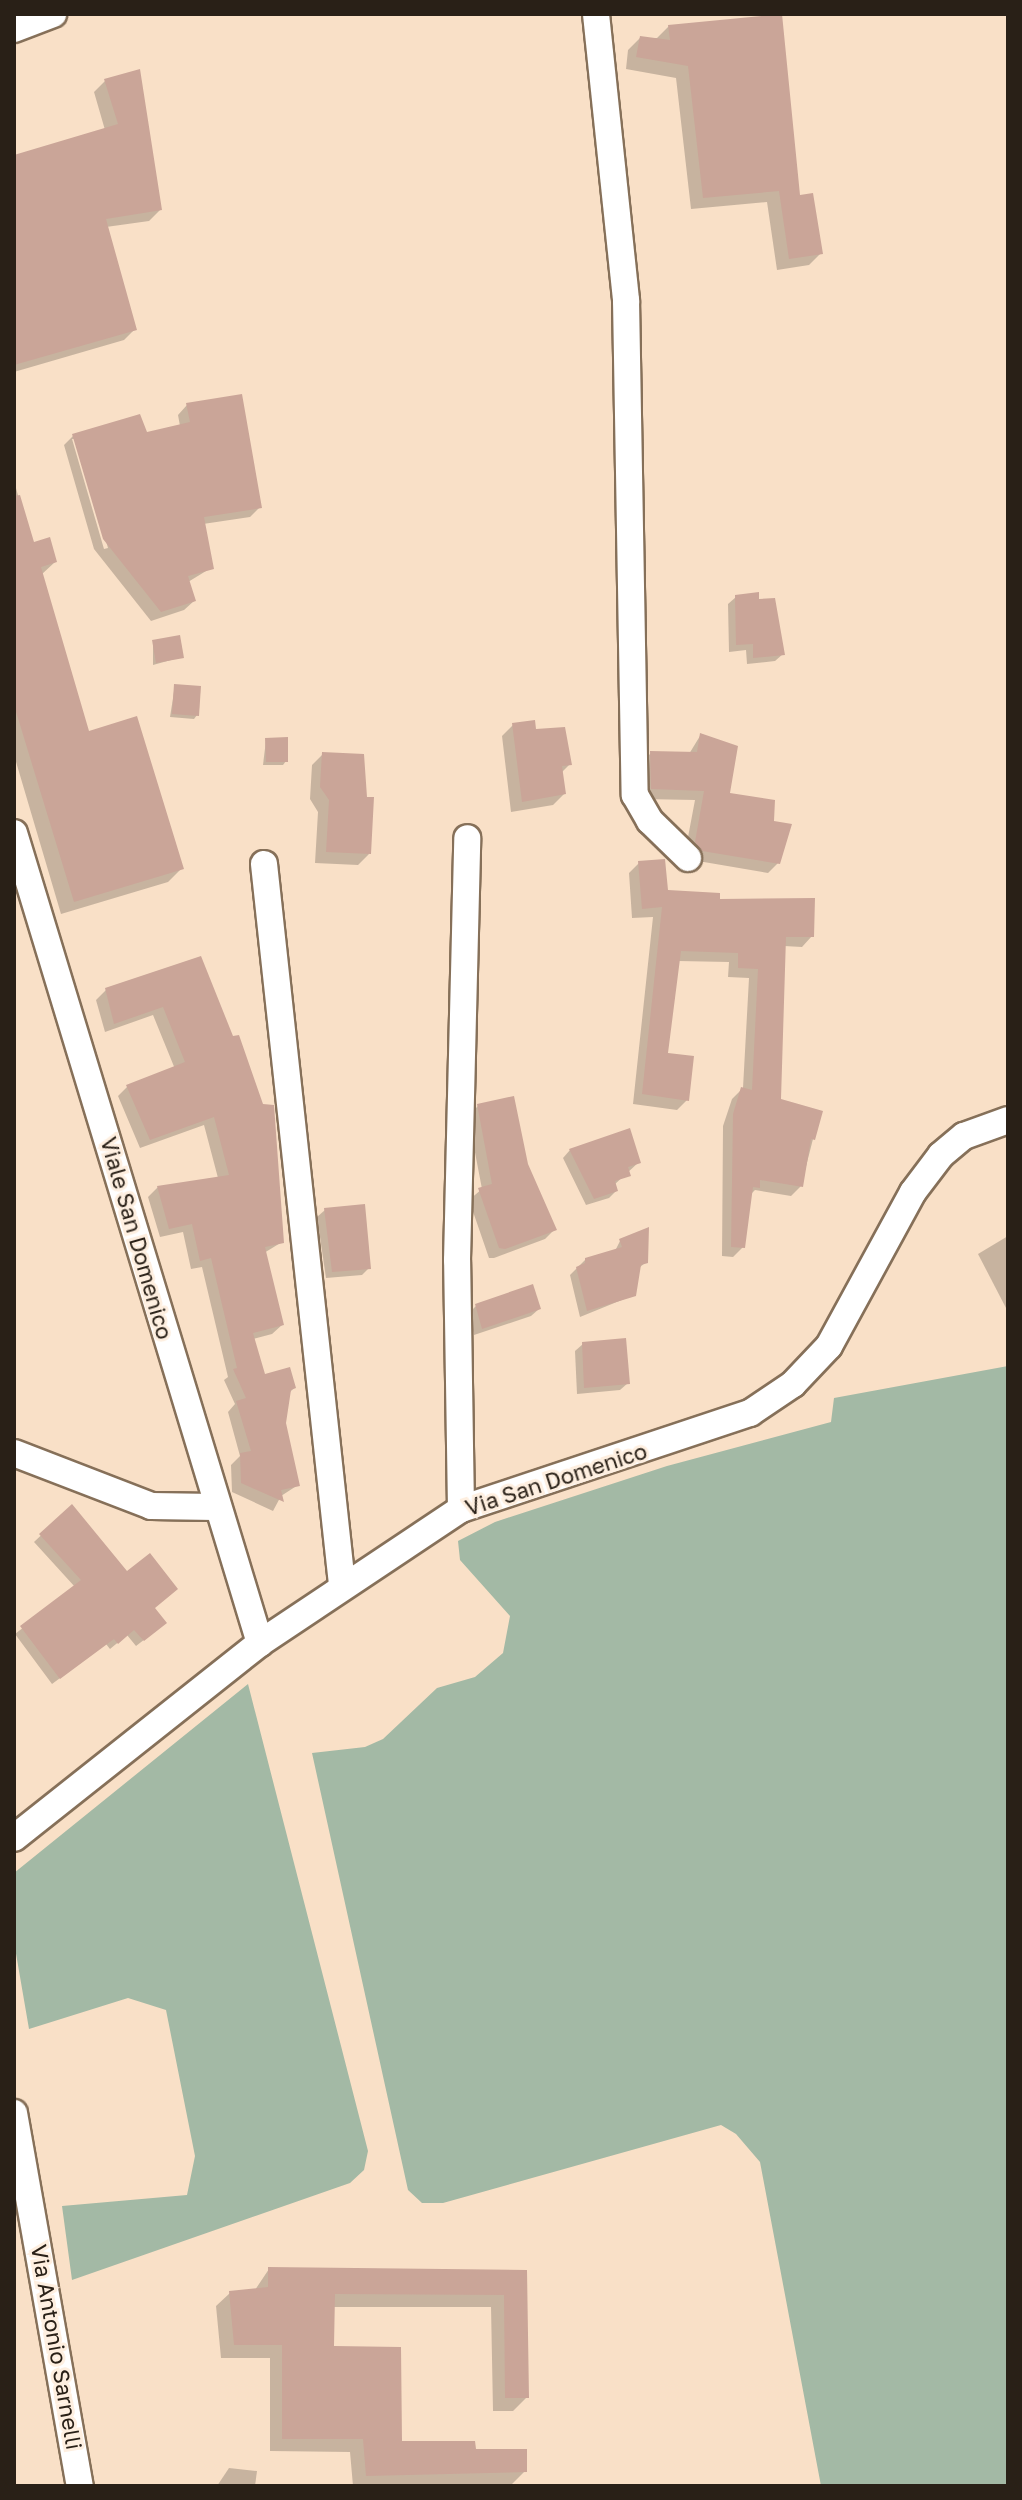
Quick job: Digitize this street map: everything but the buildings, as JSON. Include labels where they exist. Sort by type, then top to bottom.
[{"type":"street","points":[[14,29],[53,14]]},
{"type":"street","points":[[596,14],[626,300],[635,795],[650,821],[688,858]]},
{"type":"street","name":"Viale San Domenico","points":[[14,833],[215,1507],[260,1643]]},
{"type":"street","points":[[461,1509],[457,1260],[467,838]]},
{"type":"street","points":[[264,864],[342,1584]]},
{"type":"street","name":"Via San Domenico","points":[[14,1838],[260,1643],[342,1584],[461,1509],[750,1413],[793,1384],[829,1346],[913,1192],[941,1155],[964,1136],[1008,1120]]},
{"type":"street","points":[[14,1453],[151,1506],[215,1507]]},
{"type":"street","name":"Via Antonio Sarnelli","points":[[14,2113],[80,2486]]},
{"type":"green space","points":[[1008,1366],[1008,2484],[821,2486],[760,2162],[736,2134],[721,2125],[443,2203],[422,2203],[408,2190],[312,1753],[365,1747],[383,1739],[437,1688],[475,1677],[503,1653],[510,1616],[460,1560],[458,1541],[495,1522],[667,1466],[831,1422],[834,1398]]},
{"type":"green space","points":[[248,1684],[368,2151],[364,2170],[350,2183],[72,2280],[62,2206],[187,2195],[195,2156],[166,2010],[128,1998],[29,2029],[14,1942],[14,1873]]}]
